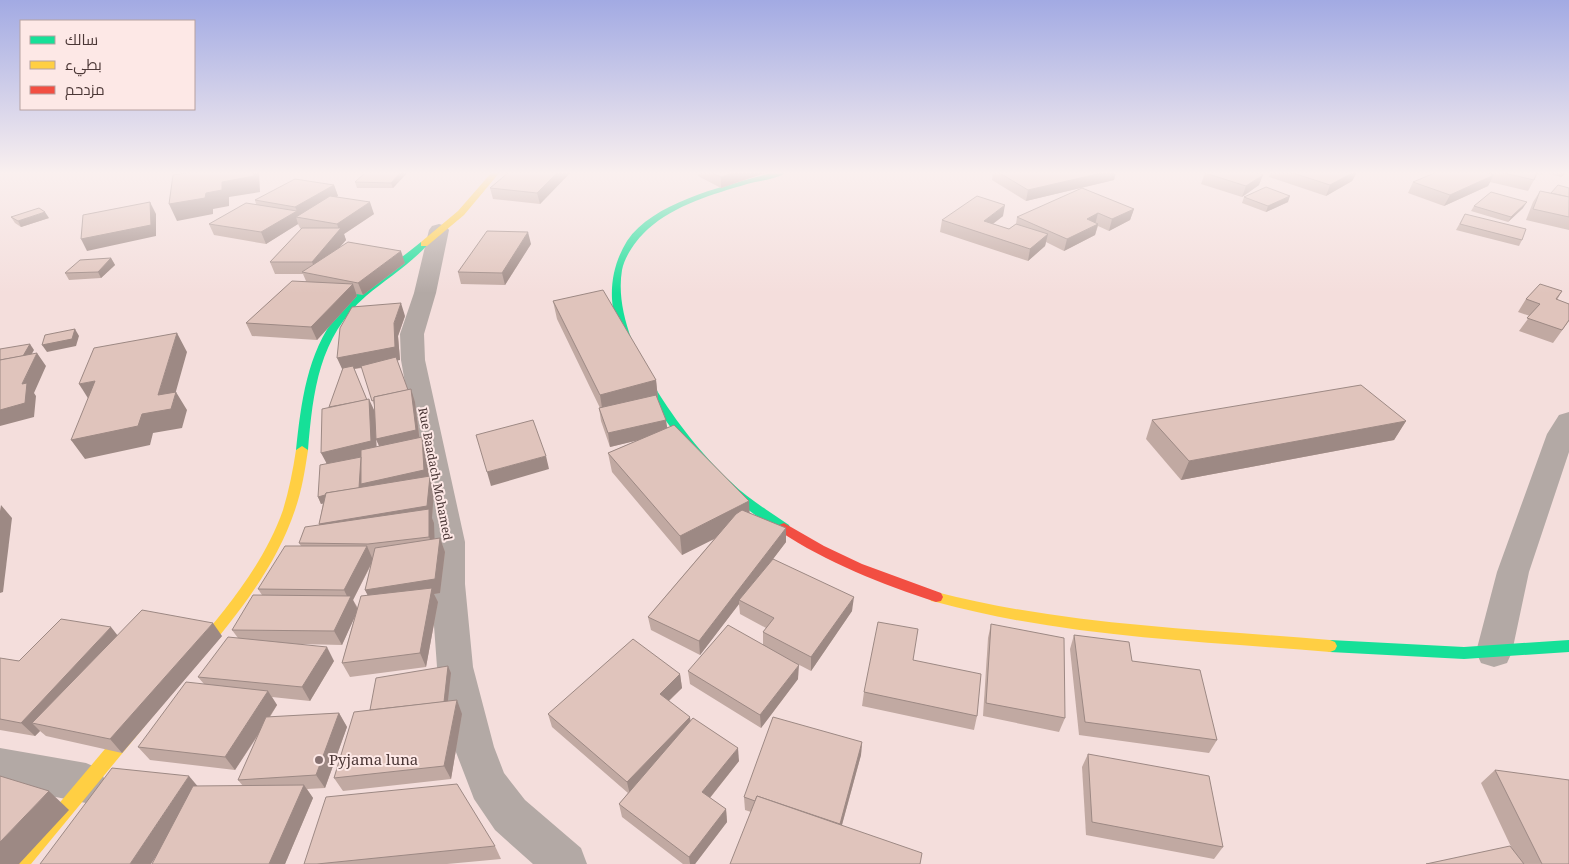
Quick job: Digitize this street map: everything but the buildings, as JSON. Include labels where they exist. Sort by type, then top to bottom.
[{"type":"main road","points":[[184,669],[244,598],[276,544],[294,495],[303,462],[306,412],[316,368],[326,338],[339,318],[381,279],[461,212]]},
{"type":"main road","points":[[669,212],[651,222],[635,237],[624,252],[620,264],[618,282],[618,304],[622,327],[648,385],[697,456],[736,492],[773,520],[817,547],[871,572],[919,591],[984,610],[1057,623],[1393,651],[1494,652],[1569,646]]},
{"type":"main road","points":[[19,864],[144,715]]},
{"type":"street","name":"Rue Baadach Mohamed","points":[[439,230],[425,293],[412,334],[412,360],[450,542],[448,584],[455,667],[474,747],[488,786],[510,815],[565,864]]},
{"type":"street","points":[[1494,652],[1513,572],[1562,434],[1569,421]]},
{"type":"street","points":[[0,767],[86,782]]},
{"type":"traffic: fast","points":[[667,212],[645,227],[631,242],[618,269],[617,300],[625,334],[640,368],[659,402],[702,459],[735,493],[784,528]]},
{"type":"traffic: fast","points":[[302,450],[306,410],[314,371],[329,334],[340,317],[354,302],[424,244]]},
{"type":"traffic: fast","points":[[1330,646],[1464,653],[1569,646]]},
{"type":"traffic: slow","points":[[424,244],[462,212]]},
{"type":"traffic: slow","points":[[194,657],[250,586],[265,562],[289,510],[297,481],[302,450]]},
{"type":"traffic: slow","points":[[936,597],[985,610],[1079,625],[1330,646]]},
{"type":"traffic: slow","points":[[19,864],[138,722]]},
{"type":"traffic: jam","points":[[784,528],[858,568],[936,597]]},
{"type":"place","name":"Pyjama luna","points":[[319,760]]}]
